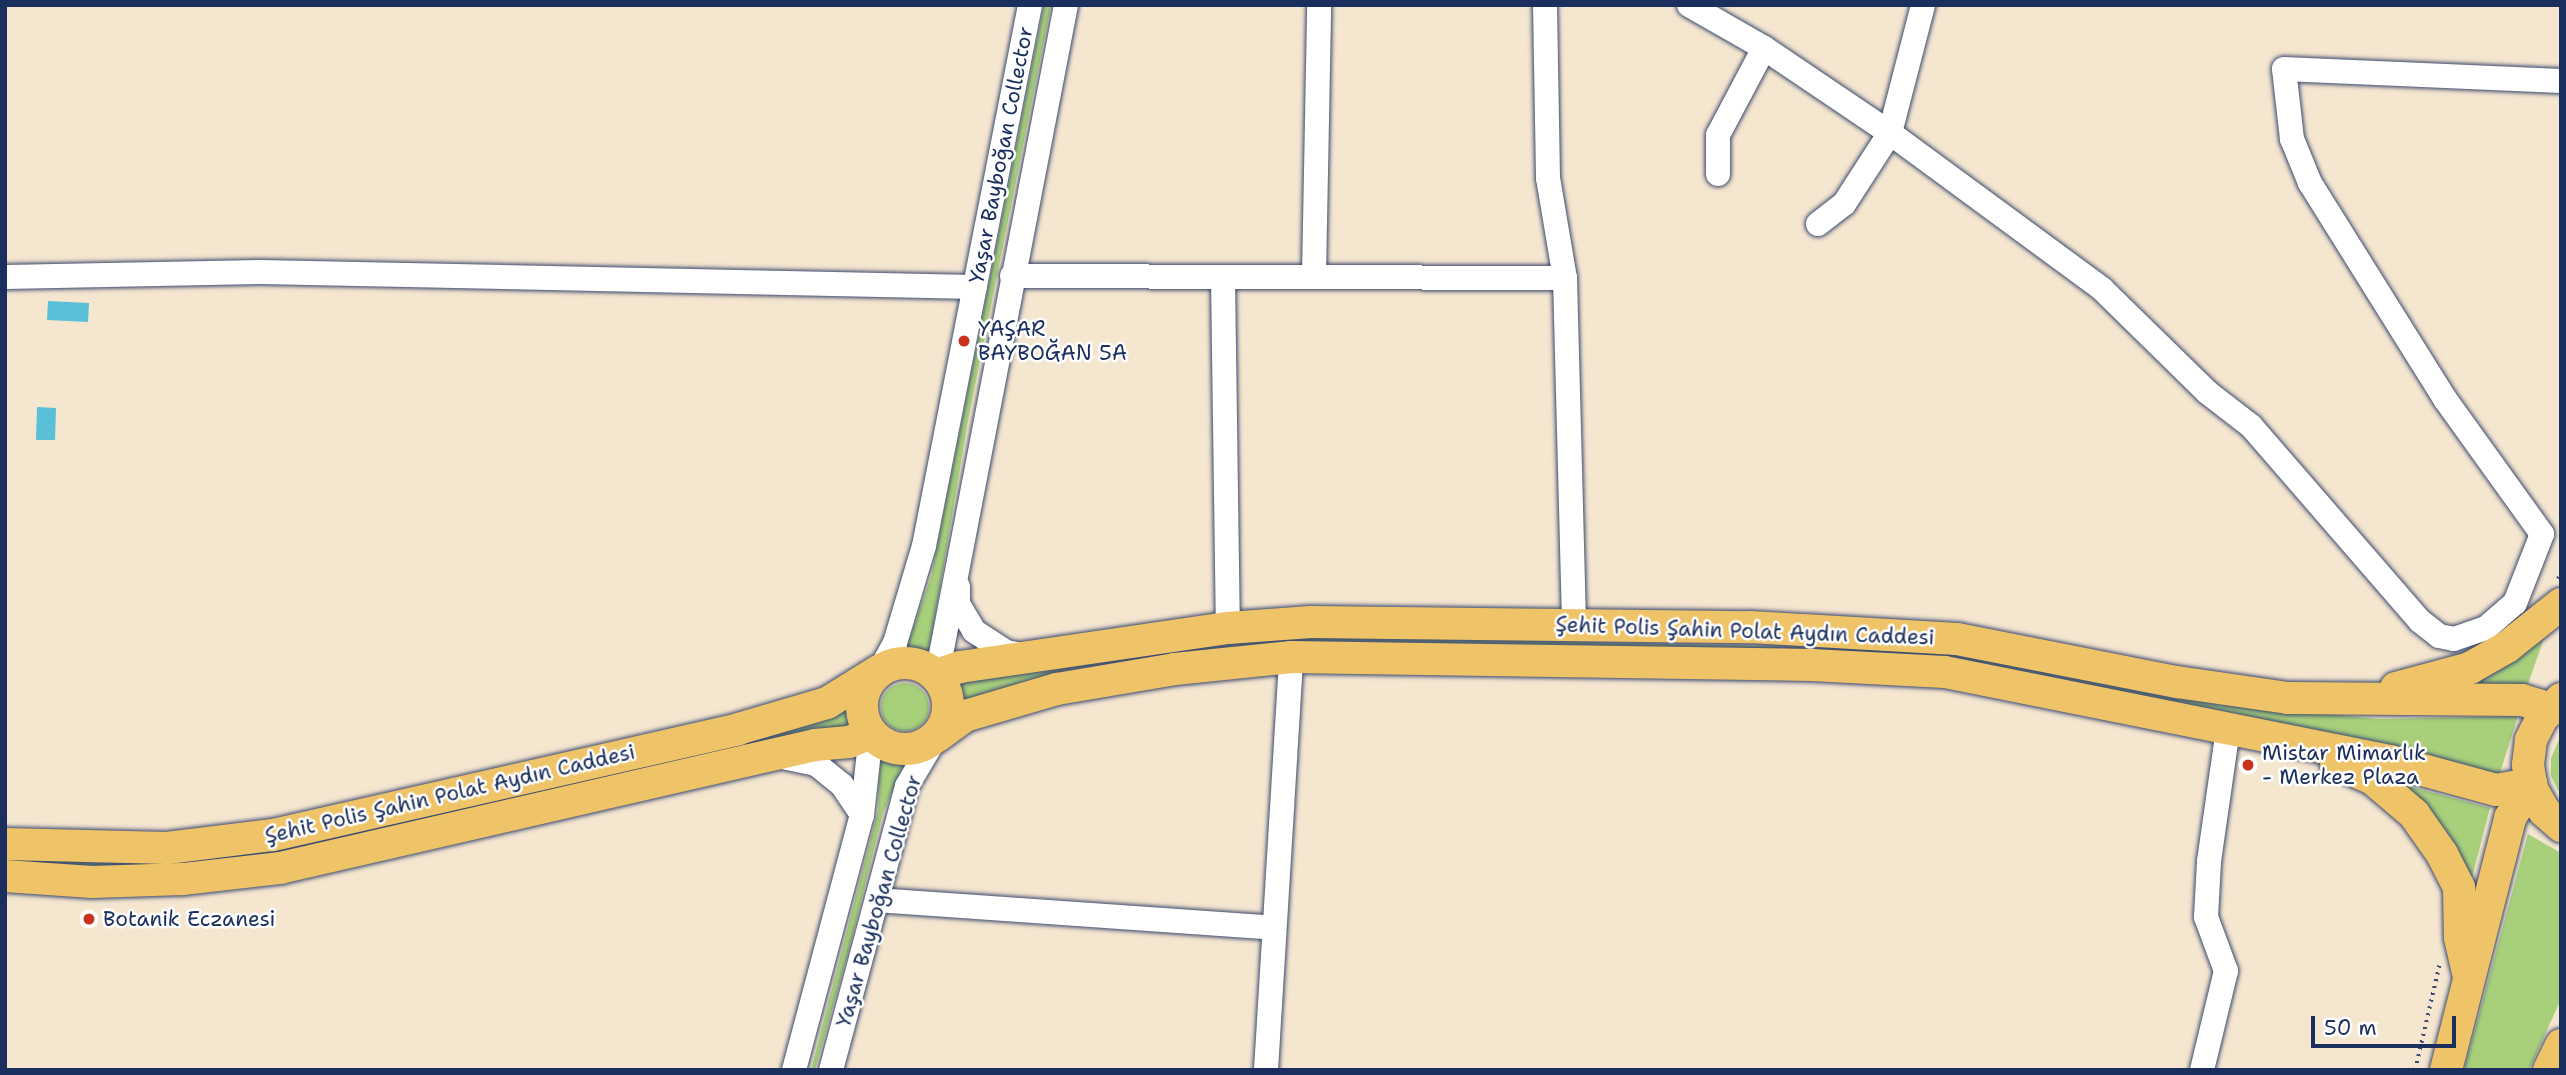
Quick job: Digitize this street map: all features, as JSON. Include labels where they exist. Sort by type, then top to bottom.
[{"type":"main road","points":[[2288,698],[2411,686],[2470,668],[2507,647],[2561,604]]},
{"type":"main road","name":"Şehit Polis Şahin Polat Aydın Caddesi","points":[[937,675],[960,667],[1228,628],[1394,621],[1574,624],[1860,631],[1957,639],[2288,698],[2522,700],[2556,704]]},
{"type":"main road","name":"Şehit Polis Şahin Polat Aydın Caddesi","points":[[936,737],[965,716],[1057,689],[1175,669],[1291,657],[1644,661],[1945,672],[2390,761],[2496,790],[2531,784]]},
{"type":"main road","points":[[909,662],[937,675],[949,699],[948,713],[936,737],[911,749],[898,749],[871,733],[861,709],[863,694],[880,670],[909,662]]},
{"type":"main road","name":"Şehit Polis Şahin Polat Aydın Caddesi","points":[[5,844],[167,848],[274,835],[738,729],[827,703],[880,670]]},
{"type":"main road","points":[[2561,674],[2556,704],[2531,740],[2531,784],[2544,811],[2561,826]]},
{"type":"main road","name":"Şehit Polis Şahin Polat Aydın Caddesi","points":[[5,876],[92,881],[183,879],[279,868],[771,755],[849,742],[871,733]]},
{"type":"main road","points":[[2290,742],[2372,779],[2414,814],[2459,888],[2460,938],[2469,977]]},
{"type":"main road","points":[[2446,1070],[2510,818],[2531,784]]},
{"type":"main road","points":[[2549,1070],[2561,1045]]},
{"type":"street","name":"Yaşar Bayboğan Collector","points":[[880,670],[895,643],[924,546],[1030,5]]},
{"type":"street","name":"Yaşar Bayboğan Collector","points":[[937,675],[958,548],[1066,5]]},
{"type":"street","points":[[1314,276],[1319,5]]},
{"type":"street","points":[[1545,5],[1548,178],[1565,278],[1574,624]]},
{"type":"street","points":[[1689,5],[1765,48],[1889,133],[2102,289],[2207,392],[2251,426],[2420,621],[2439,636],[2454,639],[2486,628],[2515,603],[2542,534],[2445,399],[2310,183],[2292,139],[2284,69],[2561,81]]},
{"type":"street","points":[[1818,223],[1844,204],[1889,133],[1923,5]]},
{"type":"street","points":[[1718,174],[1718,135],[1765,48]]},
{"type":"street","points":[[5,277],[260,272],[975,287]]},
{"type":"street","points":[[1012,276],[1565,278]]},
{"type":"street","points":[[1223,278],[1228,628]]},
{"type":"street","points":[[958,548],[958,604],[974,631],[1006,652],[1033,658]]},
{"type":"street","points":[[1266,1070],[1291,657]]},
{"type":"street","points":[[2202,1070],[2226,971],[2206,917],[2209,861],[2228,729]]},
{"type":"street","name":"Yaşar Bayboğan Collector","points":[[794,1070],[862,815],[871,733]]},
{"type":"street","name":"Yaşar Bayboğan Collector","points":[[831,1070],[907,786],[936,737]]},
{"type":"street","points":[[771,755],[816,764],[842,785],[862,815]]},
{"type":"street","points":[[877,900],[1273,928]]},
{"type":"path","points":[[2415,1070],[2440,964]]},
{"type":"green space","points":[[1044,5],[1051,5],[968,421],[929,652],[906,649],[931,577]]},
{"type":"green space","points":[[2549,624],[2528,684],[2444,686]]},
{"type":"green space","points":[[1346,636],[1906,650],[1980,658],[2221,705],[2380,719],[2518,716],[2498,779],[2047,675],[1906,654],[1346,641],[1278,644],[1054,674],[962,704],[958,681],[1205,646]]},
{"type":"green space","points":[[905,683],[922,690],[929,707],[922,724],[905,731],[888,724],[881,707],[888,690]]},
{"type":"green space","points":[[851,708],[851,729],[294,851],[208,864],[121,869],[5,863],[5,858],[121,864],[293,847],[771,736]]},
{"type":"green space","points":[[2561,735],[2561,796],[2551,776],[2551,758]]},
{"type":"green space","points":[[880,761],[903,766],[883,813],[848,953],[815,1070],[811,1070],[878,811]]},
{"type":"green space","points":[[2386,780],[2490,808],[2469,889]]},
{"type":"green space","points":[[2528,834],[2561,853],[2561,999],[2529,1070],[2464,1070]]},
{"type":"water","points":[[48,301],[89,303],[88,322],[47,320]]},
{"type":"water","points":[[37,407],[56,408],[55,440],[36,440]]},
{"type":"place","name":"YAŞAR BAYBOĞAN 5A","points":[[964,341]]},
{"type":"place","name":"Mistar Mimarlık - Merkez Plaza","points":[[2248,765]]},
{"type":"place","name":"Botanik Eczanesi","points":[[89,919]]}]
